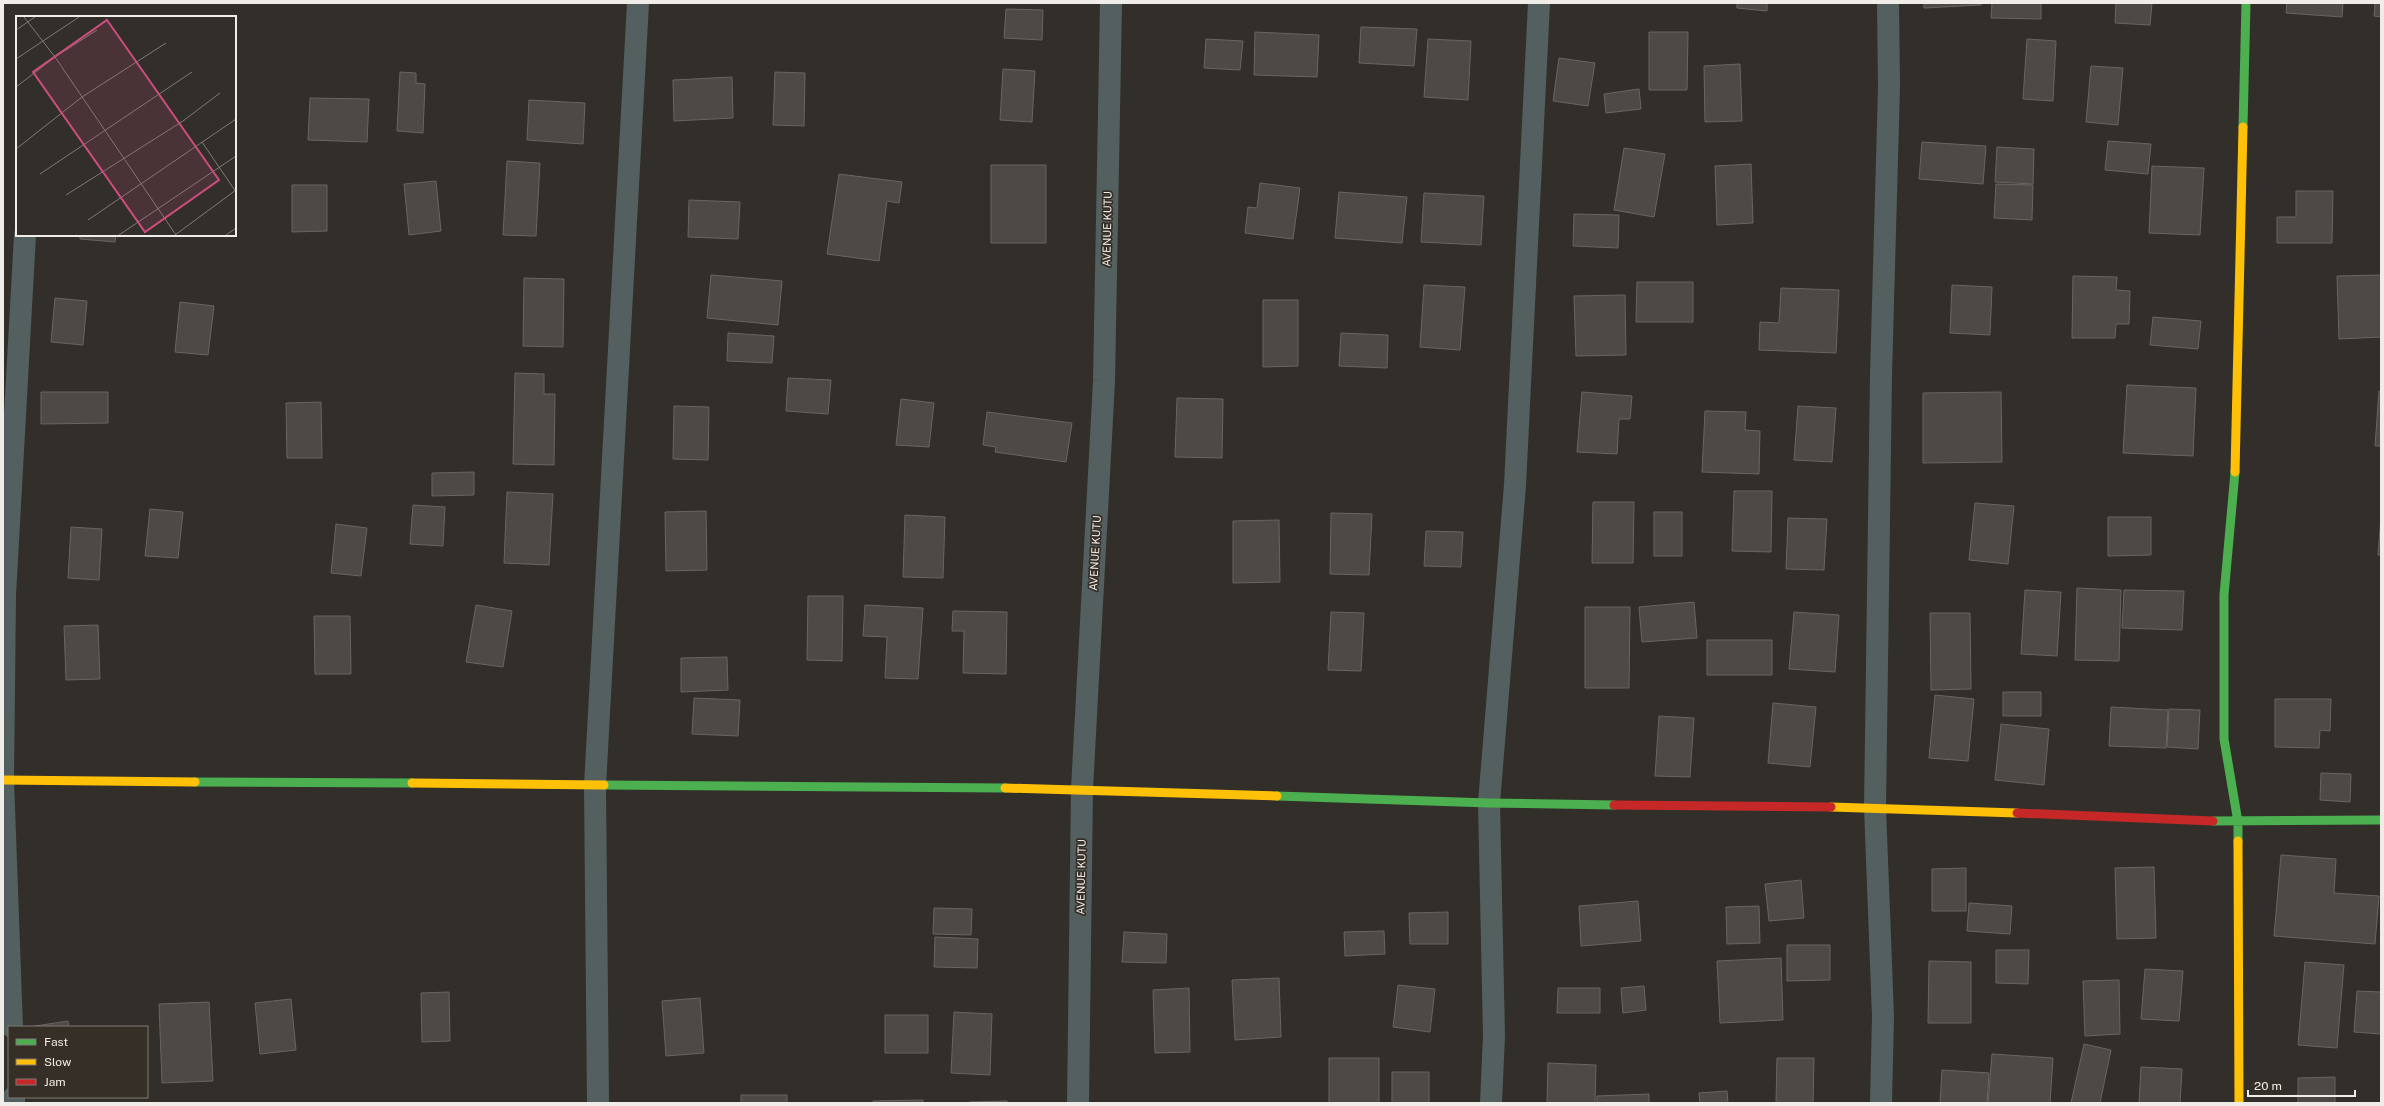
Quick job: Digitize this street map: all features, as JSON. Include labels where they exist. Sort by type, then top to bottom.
[{"type":"street","points":[[598,1103],[595,786],[638,3]]},
{"type":"street","name":"AVENUE KUTU","points":[[1078,1103],[1082,789],[1104,381],[1111,3]]},
{"type":"street","points":[[1490,1103],[1494,1036],[1489,804],[1515,485],[1539,3]]},
{"type":"street","points":[[1881,1103],[1883,1016],[1875,808],[1881,375],[1889,87],[1888,3]]},
{"type":"street","points":[[2238,1103],[2238,822],[2224,738],[2224,595],[2236,455],[2246,3]]},
{"type":"street","points":[[12,1026],[3,780],[5,595],[25,236]]},
{"type":"street","points":[[3,780],[1082,789],[1489,804],[1875,808],[2238,822],[2381,820]]},
{"type":"building","points":[[1737,3],[1767,3],[1767,11],[1737,8]]},
{"type":"building","points":[[1924,3],[1981,3],[1981,5],[1924,8]]},
{"type":"building","points":[[1992,3],[2041,3],[2041,19],[1991,18]]},
{"type":"building","points":[[2116,3],[2152,3],[2150,25],[2115,23]]},
{"type":"building","points":[[2287,3],[2343,3],[2342,17],[2286,13]]},
{"type":"building","points":[[2375,3],[2381,3],[2381,17],[2374,16]]},
{"type":"building","points":[[1006,9],[1043,10],[1042,40],[1004,38]]},
{"type":"building","points":[[1361,27],[1417,29],[1414,66],[1359,63]]},
{"type":"building","points":[[1255,32],[1319,35],[1317,77],[1254,75]]},
{"type":"building","points":[[1649,32],[1688,32],[1687,90],[1649,90]]},
{"type":"building","points":[[1206,39],[1243,41],[1240,70],[1204,68]]},
{"type":"building","points":[[1428,39],[1471,41],[1468,100],[1424,97]]},
{"type":"building","points":[[2027,39],[2056,41],[2053,101],[2023,99]]},
{"type":"building","points":[[1559,58],[1595,63],[1588,106],[1553,101]]},
{"type":"building","points":[[1740,64],[1742,121],[1705,122],[1704,66]]},
{"type":"building","points":[[2091,66],[2123,68],[2118,125],[2086,122]]},
{"type":"building","points":[[1003,69],[1035,71],[1032,122],[1000,120]]},
{"type":"building","points":[[400,72],[416,73],[416,83],[425,84],[423,133],[397,131]]},
{"type":"building","points":[[775,72],[805,73],[804,126],[773,125]]},
{"type":"building","points":[[732,77],[733,118],[674,121],[673,80]]},
{"type":"building","points":[[1639,89],[1641,109],[1606,113],[1604,94]]},
{"type":"building","points":[[310,98],[369,99],[367,142],[308,140]]},
{"type":"building","points":[[529,100],[585,103],[583,144],[527,140]]},
{"type":"building","points":[[2108,141],[2151,144],[2148,174],[2105,170]]},
{"type":"building","points":[[1922,142],[1986,146],[1983,184],[1919,179]]},
{"type":"building","points":[[1997,147],[2034,149],[2033,184],[1995,182]]},
{"type":"building","points":[[1624,148],[1665,154],[1654,217],[1614,210]]},
{"type":"building","points":[[507,161],[540,163],[536,236],[503,235]]},
{"type":"building","points":[[1751,164],[1753,223],[1717,225],[1715,166]]},
{"type":"building","points":[[991,165],[1046,165],[1046,243],[991,243]]},
{"type":"building","points":[[2152,166],[2204,168],[2200,235],[2149,233]]},
{"type":"building","points":[[839,174],[902,182],[899,203],[887,201],[879,261],[827,254]]},
{"type":"building","points":[[436,181],[441,231],[409,235],[404,184]]},
{"type":"building","points":[[1260,183],[1300,188],[1293,239],[1245,233],[1248,207],[1257,208]]},
{"type":"building","points":[[1996,184],[2033,185],[2032,220],[1994,218]]},
{"type":"building","points":[[292,185],[327,185],[327,231],[292,232]]},
{"type":"building","points":[[2296,191],[2333,191],[2332,243],[2277,243],[2277,217],[2296,217]]},
{"type":"building","points":[[1339,192],[1407,197],[1402,243],[1335,238]]},
{"type":"building","points":[[1424,193],[1484,196],[1481,245],[1421,242]]},
{"type":"building","points":[[689,200],[740,202],[738,239],[688,237]]},
{"type":"building","points":[[1574,214],[1619,215],[1618,248],[1573,246]]},
{"type":"building","points":[[80,236],[116,236],[115,242],[80,239]]},
{"type":"building","points":[[711,275],[782,281],[778,325],[707,318]]},
{"type":"building","points":[[2381,275],[2381,337],[2339,339],[2337,276]]},
{"type":"building","points":[[2073,276],[2117,277],[2116,290],[2130,291],[2129,324],[2116,324],[2115,338],[2072,338]]},
{"type":"building","points":[[524,278],[564,279],[563,347],[523,346]]},
{"type":"building","points":[[1637,282],[1693,282],[1693,322],[1636,322]]},
{"type":"building","points":[[1424,285],[1465,287],[1460,350],[1420,347]]},
{"type":"building","points":[[1952,285],[1992,287],[1990,335],[1950,333]]},
{"type":"building","points":[[1781,288],[1839,290],[1836,353],[1759,350],[1760,322],[1779,323]]},
{"type":"building","points":[[1625,295],[1626,355],[1576,356],[1574,296]]},
{"type":"building","points":[[55,298],[87,301],[83,345],[51,342]]},
{"type":"building","points":[[1263,300],[1298,300],[1298,366],[1263,367]]},
{"type":"building","points":[[180,302],[214,306],[208,355],[175,352]]},
{"type":"building","points":[[2153,317],[2201,321],[2198,349],[2150,345]]},
{"type":"building","points":[[728,333],[774,336],[772,363],[727,361]]},
{"type":"building","points":[[1341,333],[1388,335],[1387,368],[1339,366]]},
{"type":"building","points":[[515,373],[544,374],[544,394],[555,394],[554,465],[513,464]]},
{"type":"building","points":[[788,378],[831,380],[828,414],[786,411]]},
{"type":"building","points":[[2127,385],[2196,388],[2193,456],[2123,453]]},
{"type":"building","points":[[2379,391],[2381,391],[2381,446],[2375,446]]},
{"type":"building","points":[[41,392],[108,392],[108,423],[41,424]]},
{"type":"building","points":[[1582,392],[1632,396],[1630,419],[1619,419],[1617,454],[1577,452]]},
{"type":"building","points":[[2001,392],[2002,462],[1923,463],[1923,393]]},
{"type":"building","points":[[1177,398],[1223,399],[1222,458],[1175,457]]},
{"type":"building","points":[[901,399],[934,403],[929,447],[896,445]]},
{"type":"building","points":[[321,402],[322,458],[287,458],[286,403]]},
{"type":"building","points":[[674,406],[709,407],[708,460],[673,459]]},
{"type":"building","points":[[1798,406],[1836,408],[1832,462],[1794,460]]},
{"type":"building","points":[[1705,411],[1746,412],[1745,430],[1760,431],[1759,474],[1702,472]]},
{"type":"building","points":[[987,412],[1072,423],[1066,462],[995,452],[996,447],[983,445]]},
{"type":"building","points":[[474,472],[474,495],[432,496],[432,473]]},
{"type":"building","points":[[1734,491],[1772,491],[1771,552],[1732,551]]},
{"type":"building","points":[[507,492],[553,494],[549,565],[504,563]]},
{"type":"building","points":[[1593,502],[1634,502],[1633,563],[1592,563]]},
{"type":"building","points":[[1975,503],[2014,506],[2008,564],[1969,560]]},
{"type":"building","points":[[413,505],[445,507],[443,546],[410,544]]},
{"type":"building","points":[[150,509],[183,512],[178,558],[145,556]]},
{"type":"building","points":[[706,511],[707,570],[666,571],[665,512]]},
{"type":"building","points":[[1654,512],[1682,512],[1682,556],[1654,556]]},
{"type":"building","points":[[1331,513],[1372,514],[1369,575],[1330,574]]},
{"type":"building","points":[[905,515],[945,517],[943,578],[903,577]]},
{"type":"building","points":[[2108,517],[2151,517],[2151,555],[2108,556]]},
{"type":"building","points":[[2381,517],[2381,555],[2378,555]]},
{"type":"building","points":[[1788,518],[1827,519],[1824,570],[1786,569]]},
{"type":"building","points":[[1279,520],[1280,582],[1233,583],[1233,521]]},
{"type":"building","points":[[336,524],[367,528],[361,576],[331,573]]},
{"type":"building","points":[[71,527],[102,529],[99,580],[68,578]]},
{"type":"building","points":[[1426,531],[1463,532],[1461,567],[1424,566]]},
{"type":"building","points":[[2077,588],[2121,590],[2119,661],[2075,660]]},
{"type":"building","points":[[2025,590],[2061,592],[2057,656],[2021,654]]},
{"type":"building","points":[[2124,590],[2184,591],[2182,630],[2122,628]]},
{"type":"building","points":[[808,596],[843,596],[842,661],[807,660]]},
{"type":"building","points":[[1694,602],[1697,638],[1642,642],[1639,607]]},
{"type":"building","points":[[476,605],[512,611],[503,667],[466,662]]},
{"type":"building","points":[[865,605],[923,608],[918,679],[885,678],[887,637],[863,636]]},
{"type":"building","points":[[1585,607],[1630,607],[1629,688],[1585,688]]},
{"type":"building","points":[[953,611],[1007,612],[1006,674],[963,673],[964,631],[952,631]]},
{"type":"building","points":[[1331,612],[1364,613],[1361,671],[1328,670]]},
{"type":"building","points":[[1794,612],[1839,615],[1835,672],[1789,669]]},
{"type":"building","points":[[1930,613],[1970,613],[1971,689],[1931,690]]},
{"type":"building","points":[[314,616],[350,616],[351,674],[315,674]]},
{"type":"building","points":[[98,625],[100,679],[66,680],[64,626]]},
{"type":"building","points":[[1707,640],[1772,640],[1772,675],[1707,675]]},
{"type":"building","points":[[727,657],[728,690],[681,692],[681,658]]},
{"type":"building","points":[[2003,692],[2041,692],[2041,716],[2003,716]]},
{"type":"building","points":[[1935,695],[1974,699],[1968,761],[1929,758]]},
{"type":"building","points":[[694,698],[740,700],[738,736],[692,734]]},
{"type":"building","points":[[2275,699],[2331,699],[2330,731],[2320,730],[2319,748],[2275,747]]},
{"type":"building","points":[[1773,703],[1816,707],[1810,767],[1768,763]]},
{"type":"building","points":[[2111,707],[2168,710],[2166,748],[2109,746]]},
{"type":"building","points":[[2169,709],[2200,710],[2198,749],[2167,747]]},
{"type":"building","points":[[1659,716],[1694,718],[1690,777],[1655,776]]},
{"type":"building","points":[[2001,724],[2049,729],[2044,785],[1995,780]]},
{"type":"building","points":[[2321,773],[2351,774],[2350,802],[2320,800]]},
{"type":"building","points":[[2281,855],[2336,859],[2334,893],[2379,896],[2375,944],[2274,936]]},
{"type":"building","points":[[2154,867],[2156,938],[2117,939],[2115,868]]},
{"type":"building","points":[[1966,868],[1966,911],[1932,911],[1932,869]]},
{"type":"building","points":[[1801,880],[1804,918],[1769,921],[1765,884]]},
{"type":"building","points":[[1638,901],[1641,941],[1581,946],[1579,906]]},
{"type":"building","points":[[1969,903],[2012,906],[2010,934],[1967,931]]},
{"type":"building","points":[[1759,906],[1760,943],[1727,944],[1726,907]]},
{"type":"building","points":[[934,908],[972,909],[971,935],[933,934]]},
{"type":"building","points":[[1448,912],[1448,944],[1410,944],[1409,913]]},
{"type":"building","points":[[1384,931],[1385,954],[1345,956],[1344,932]]},
{"type":"building","points":[[1124,932],[1167,934],[1166,963],[1122,962]]},
{"type":"building","points":[[935,937],[978,939],[977,968],[934,967]]},
{"type":"building","points":[[1787,945],[1830,945],[1830,980],[1787,981]]},
{"type":"building","points":[[1996,950],[2029,950],[2028,984],[1996,983]]},
{"type":"building","points":[[1781,958],[1783,1020],[1720,1023],[1717,961]]},
{"type":"building","points":[[1929,961],[1971,962],[1971,1023],[1928,1023]]},
{"type":"building","points":[[2305,962],[2344,965],[2337,1048],[2298,1045]]},
{"type":"building","points":[[2145,969],[2183,971],[2179,1021],[2141,1019]]},
{"type":"building","points":[[1279,978],[1281,1037],[1235,1040],[1232,980]]},
{"type":"building","points":[[2119,980],[2120,1034],[2085,1036],[2083,981]]},
{"type":"building","points":[[1398,985],[1435,989],[1430,1032],[1393,1027]]},
{"type":"building","points":[[1644,986],[1646,1010],[1623,1013],[1621,988]]},
{"type":"building","points":[[1189,988],[1190,1052],[1155,1053],[1153,990]]},
{"type":"building","points":[[1558,988],[1600,988],[1600,1013],[1557,1013]]},
{"type":"building","points":[[2357,991],[2381,992],[2381,1034],[2354,1032]]},
{"type":"building","points":[[449,992],[450,1041],[422,1042],[421,993]]},
{"type":"building","points":[[700,998],[704,1053],[666,1056],[662,1001]]},
{"type":"building","points":[[291,999],[296,1050],[260,1054],[255,1003]]},
{"type":"building","points":[[209,1002],[213,1081],[162,1083],[159,1004]]},
{"type":"building","points":[[954,1012],[992,1014],[990,1075],[951,1073]]},
{"type":"building","points":[[885,1015],[928,1015],[928,1053],[885,1053]]},
{"type":"building","points":[[68,1021],[69,1026],[36,1026]]},
{"type":"building","points":[[2084,1044],[2111,1050],[2100,1103],[2071,1103]]},
{"type":"building","points":[[1992,1054],[2053,1058],[2050,1103],[1988,1103]]},
{"type":"building","points":[[1329,1058],[1379,1058],[1379,1103],[1329,1103]]},
{"type":"building","points":[[1777,1058],[1814,1058],[1813,1103],[1776,1103]]},
{"type":"building","points":[[1548,1063],[1596,1065],[1595,1103],[1547,1103]]},
{"type":"building","points":[[2141,1067],[2182,1069],[2180,1103],[2139,1103]]},
{"type":"building","points":[[1942,1070],[1989,1073],[1987,1103],[1940,1103]]},
{"type":"building","points":[[1392,1072],[1429,1072],[1429,1103],[1392,1103]]},
{"type":"building","points":[[2335,1077],[2335,1103],[2298,1103],[2298,1078]]},
{"type":"building","points":[[1727,1091],[1728,1103],[1700,1103],[1699,1093]]},
{"type":"building","points":[[1649,1094],[1649,1103],[1597,1103],[1597,1096]]},
{"type":"building","points":[[741,1095],[787,1095],[787,1103],[741,1103]]},
{"type":"building","points":[[923,1100],[923,1103],[873,1103],[873,1101]]},
{"type":"building","points":[[1007,1101],[1007,1103],[969,1103],[969,1102]]},
{"type":"traffic: fast","points":[[2243,127],[2246,3]]},
{"type":"traffic: fast","points":[[2235,472],[2224,595],[2224,739],[2238,822],[2238,841]]},
{"type":"traffic: fast","points":[[195,782],[412,783]]},
{"type":"traffic: fast","points":[[604,785],[1005,788]]},
{"type":"traffic: fast","points":[[1277,796],[1489,803],[1614,805]]},
{"type":"traffic: fast","points":[[2213,821],[2381,820]]},
{"type":"traffic: slow","points":[[2235,472],[2243,127]]},
{"type":"traffic: slow","points":[[3,780],[195,782]]},
{"type":"traffic: slow","points":[[412,783],[604,785]]},
{"type":"traffic: slow","points":[[1005,788],[1277,796]]},
{"type":"traffic: slow","points":[[1831,807],[2017,813]]},
{"type":"traffic: slow","points":[[2238,841],[2239,1103]]},
{"type":"traffic: jam","points":[[1614,805],[1831,807]]},
{"type":"traffic: jam","points":[[2017,813],[2213,821]]}]
